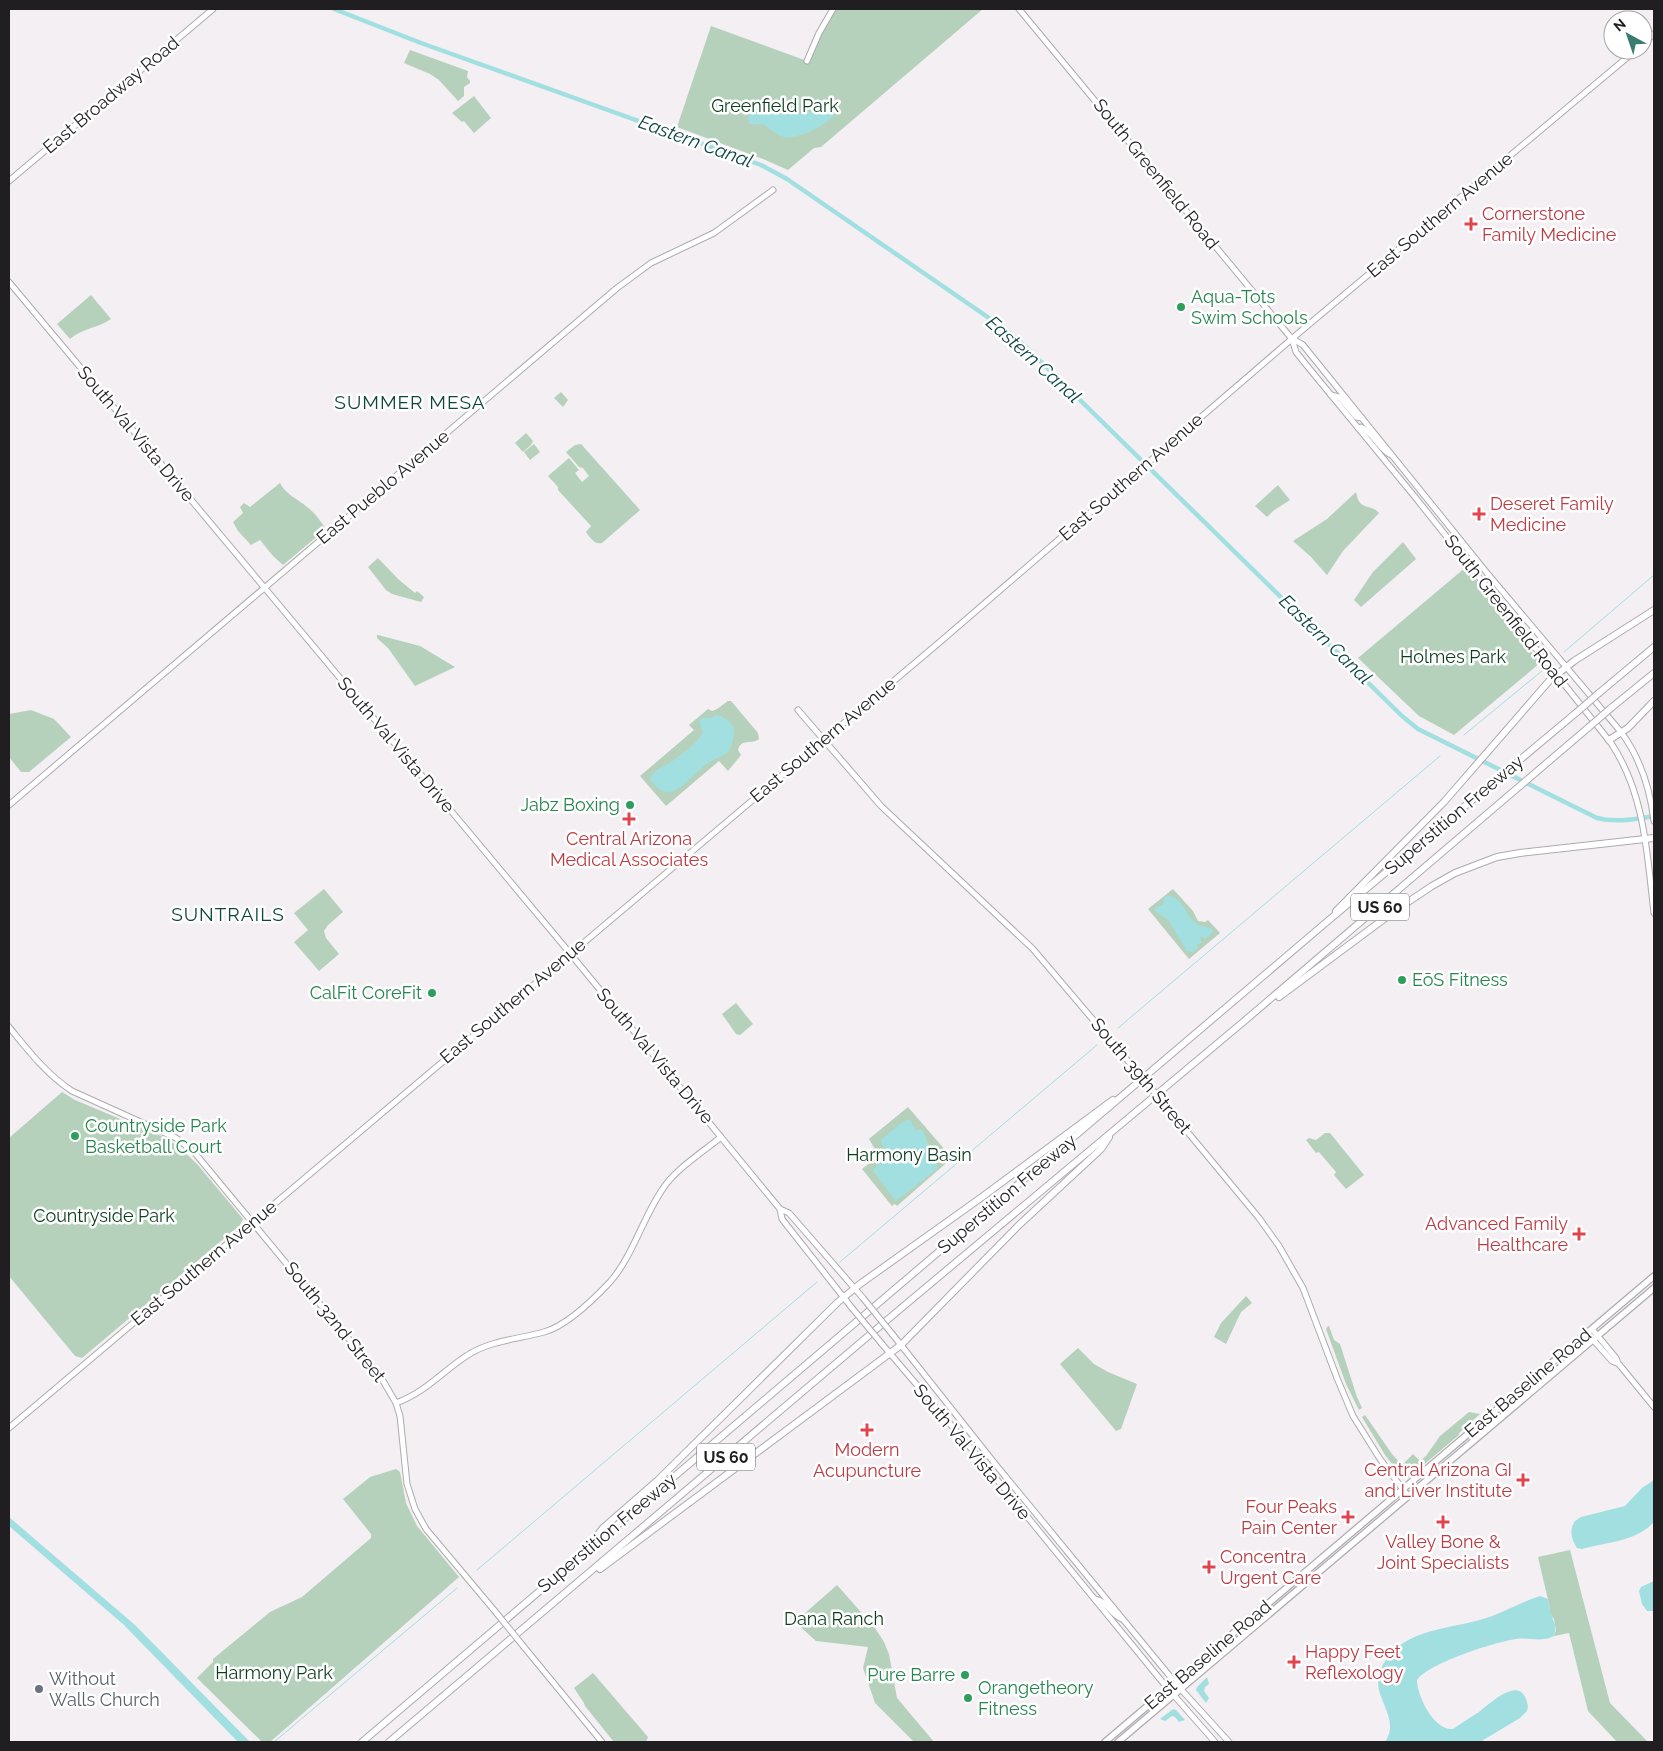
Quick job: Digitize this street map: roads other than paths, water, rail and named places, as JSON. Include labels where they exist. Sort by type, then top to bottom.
[{"type":"highway","points":[[1329,920],[1341,904],[1406,841],[1467,776],[1556,675],[1654,610]]},
{"type":"highway","name":"Superstition Freeway","points":[[362,1742],[1329,920],[1654,647]]},
{"type":"highway","name":"Superstition Freeway","points":[[389,1742],[899,1310],[1243,1024],[1654,673]]},
{"type":"highway","points":[[1609,740],[1621,732],[1654,701]]},
{"type":"highway","points":[[1243,1024],[1396,910],[1425,890],[1455,873],[1497,857],[1654,838]]},
{"type":"highway","points":[[590,1547],[603,1528],[658,1480],[844,1297],[1010,1177],[1150,1072]]},
{"type":"highway","points":[[552,1604],[901,1344],[1019,1225],[1101,1149],[1114,1130]]},
{"type":"main road","name":"East Broadway Road","points":[[9,181],[213,9]]},
{"type":"main road","points":[[807,61],[819,33],[834,9]]},
{"type":"main road","name":"South Greenfield Road","points":[[1019,9],[1292,339],[1303,346],[1487,573],[1621,732],[1642,768],[1653,808],[1654,821]]},
{"type":"main road","name":"East Southern Avenue","points":[[9,1428],[823,740],[1292,339],[1624,60]]},
{"type":"main road","name":"East Pueblo Avenue","points":[[9,805],[617,288],[651,263],[714,233],[773,190]]},
{"type":"main road","name":"South Val Vista Drive","points":[[9,282],[570,953],[780,1209],[788,1213],[855,1288],[1010,1482],[1178,1686],[1229,1742]]},
{"type":"main road","name":"South Greenfield Road","points":[[1292,339],[1296,352],[1609,740],[1630,776],[1640,809],[1654,913]]},
{"type":"main road","points":[[1331,395],[1339,397],[1356,417],[1362,418]]},
{"type":"main road","points":[[1358,428],[1366,429],[1384,451],[1394,456]]},
{"type":"main road","name":"South 39th Street","points":[[798,710],[881,806],[1033,949],[1259,1218],[1279,1246],[1306,1296],[1353,1416],[1380,1460],[1408,1496]]},
{"type":"main road","name":"South 32nd Street","points":[[9,1027],[44,1068],[68,1088],[176,1138],[198,1156],[376,1370],[396,1403],[402,1426],[407,1484],[420,1519],[602,1742]]},
{"type":"main road","points":[[396,1403],[420,1392],[464,1358],[482,1347],[550,1330],[568,1319],[602,1290],[618,1271],[666,1183],[721,1137]]},
{"type":"main road","name":"South Val Vista Drive","points":[[780,1209],[782,1218],[852,1308],[1171,1692],[1215,1742]]},
{"type":"main road","name":"East Baseline Road","points":[[1118,1742],[1243,1625],[1654,1276]]},
{"type":"main road","name":"East Baseline Road","points":[[1178,1686],[1231,1646],[1654,1288]]},
{"type":"main road","points":[[1590,1331],[1612,1361],[1618,1363],[1654,1407]]},
{"type":"main road","points":[[1536,1376],[1542,1383]]},
{"type":"main road","points":[[1095,1599],[1102,1601],[1117,1617],[1124,1619]]},
{"type":"main road","points":[[1231,1646],[1233,1640],[1243,1631],[1243,1625]]},
{"type":"main road","name":"East Baseline Road","points":[[1105,1742],[1171,1692]]},
{"type":"water","points":[[763,103],[793,113],[810,112],[833,105],[837,110],[829,120],[814,130],[798,136],[784,137],[764,125],[749,123],[749,116],[752,110]]},
{"type":"water","points":[[717,715],[728,720],[733,726],[733,741],[730,749],[707,763],[688,781],[673,791],[662,791],[653,784],[650,779],[654,773],[680,756],[697,741],[703,732],[700,719],[711,718]]},
{"type":"water","points":[[1167,896],[1180,902],[1195,923],[1213,931],[1206,939],[1200,938],[1202,943],[1197,944],[1198,947],[1193,952],[1187,951],[1168,920],[1154,910],[1163,904]]},
{"type":"water","name":"Harmony Basin","points":[[909,1119],[916,1130],[923,1130],[937,1169],[896,1201],[873,1171],[885,1156],[882,1139]]},
{"type":"water","points":[[1654,1480],[1654,1522],[1638,1534],[1582,1549],[1577,1548],[1572,1534],[1575,1521],[1581,1517],[1625,1506],[1642,1488]]},
{"type":"water","points":[[9,1517],[135,1625],[250,1742],[238,1742],[124,1625],[9,1526]]},
{"type":"water","points":[[1654,1581],[1654,1611],[1647,1611],[1642,1604],[1639,1591],[1641,1587]]},
{"type":"water","points":[[1540,1596],[1548,1599],[1555,1625],[1554,1636],[1545,1639],[1516,1639],[1493,1644],[1448,1660],[1424,1673],[1417,1680],[1423,1703],[1433,1719],[1446,1728],[1453,1729],[1499,1696],[1514,1690],[1520,1691],[1525,1697],[1528,1707],[1527,1711],[1520,1718],[1480,1742],[1385,1742],[1390,1726],[1378,1680],[1380,1670],[1385,1661],[1398,1647],[1420,1635],[1483,1619]]},
{"type":"water","points":[[1207,1677],[1209,1684],[1205,1687],[1204,1691],[1209,1698],[1206,1703],[1196,1690]]},
{"type":"water","points":[[1173,1709],[1185,1720],[1179,1722],[1172,1716],[1165,1721],[1160,1719]]},
{"type":"waterway","name":"Eastern Canal","points":[[334,9],[421,43],[761,165],[787,179],[1005,329],[1027,348],[1402,716],[1418,729],[1597,818],[1618,820],[1654,816]]},
{"type":"waterway","points":[[1564,652],[1654,575]]},
{"type":"waterway","points":[[1464,735],[1543,670]]},
{"type":"waterway","points":[[1118,1028],[1440,756]]},
{"type":"waterway","points":[[840,1262],[1097,1045]]},
{"type":"waterway","points":[[477,1570],[817,1282]]},
{"type":"waterway","points":[[274,1742],[457,1588]]},
{"type":"place","name":"Cornerstone Family Medicine","points":[[1471,224]]},
{"type":"place","name":"Aqua-Tots Swim Schools","points":[[1181,307]]},
{"type":"place","name":"Deseret Family Medicine","points":[[1479,514]]},
{"type":"place","name":"Jabz Boxing","points":[[630,805]]},
{"type":"place","name":"Central Arizona Medical Associates","points":[[629,819]]},
{"type":"place","name":"EōS Fitness","points":[[1402,980]]},
{"type":"place","name":"CalFit CoreFit","points":[[432,993]]},
{"type":"place","name":"Countryside Park Basketball Court","points":[[75,1136]]},
{"type":"place","name":"Advanced Family Healthcare","points":[[1579,1234]]},
{"type":"place","name":"Modern Acupuncture","points":[[867,1430]]},
{"type":"place","name":"Central Arizona GI and Liver Institute","points":[[1523,1480]]},
{"type":"place","name":"Four Peaks Pain Center","points":[[1348,1517]]},
{"type":"place","name":"Valley Bone & Joint Specialists","points":[[1443,1522]]},
{"type":"place","name":"Concentra Urgent Care","points":[[1209,1567]]},
{"type":"place","name":"Happy Feet Reflexology","points":[[1294,1662]]},
{"type":"place","name":"Pure Barre","points":[[965,1675]]},
{"type":"place","name":"Without Walls Church","points":[[39,1689]]},
{"type":"place","name":"Orangetheory Fitness","points":[[968,1698]]},
{"type":"district","name":"SUMMER MESA","points":[[410,402]]},
{"type":"district","name":"SUNTRAILS","points":[[228,914]]},
{"type":"park label","name":"Greenfield Park","points":[[775,106]]},
{"type":"park label","name":"Holmes Park","points":[[1453,657]]},
{"type":"park label","name":"Countryside Park","points":[[104,1216]]},
{"type":"park label","name":"Dana Ranch","points":[[834,1619]]},
{"type":"park label","name":"Harmony Park","points":[[274,1673]]}]
